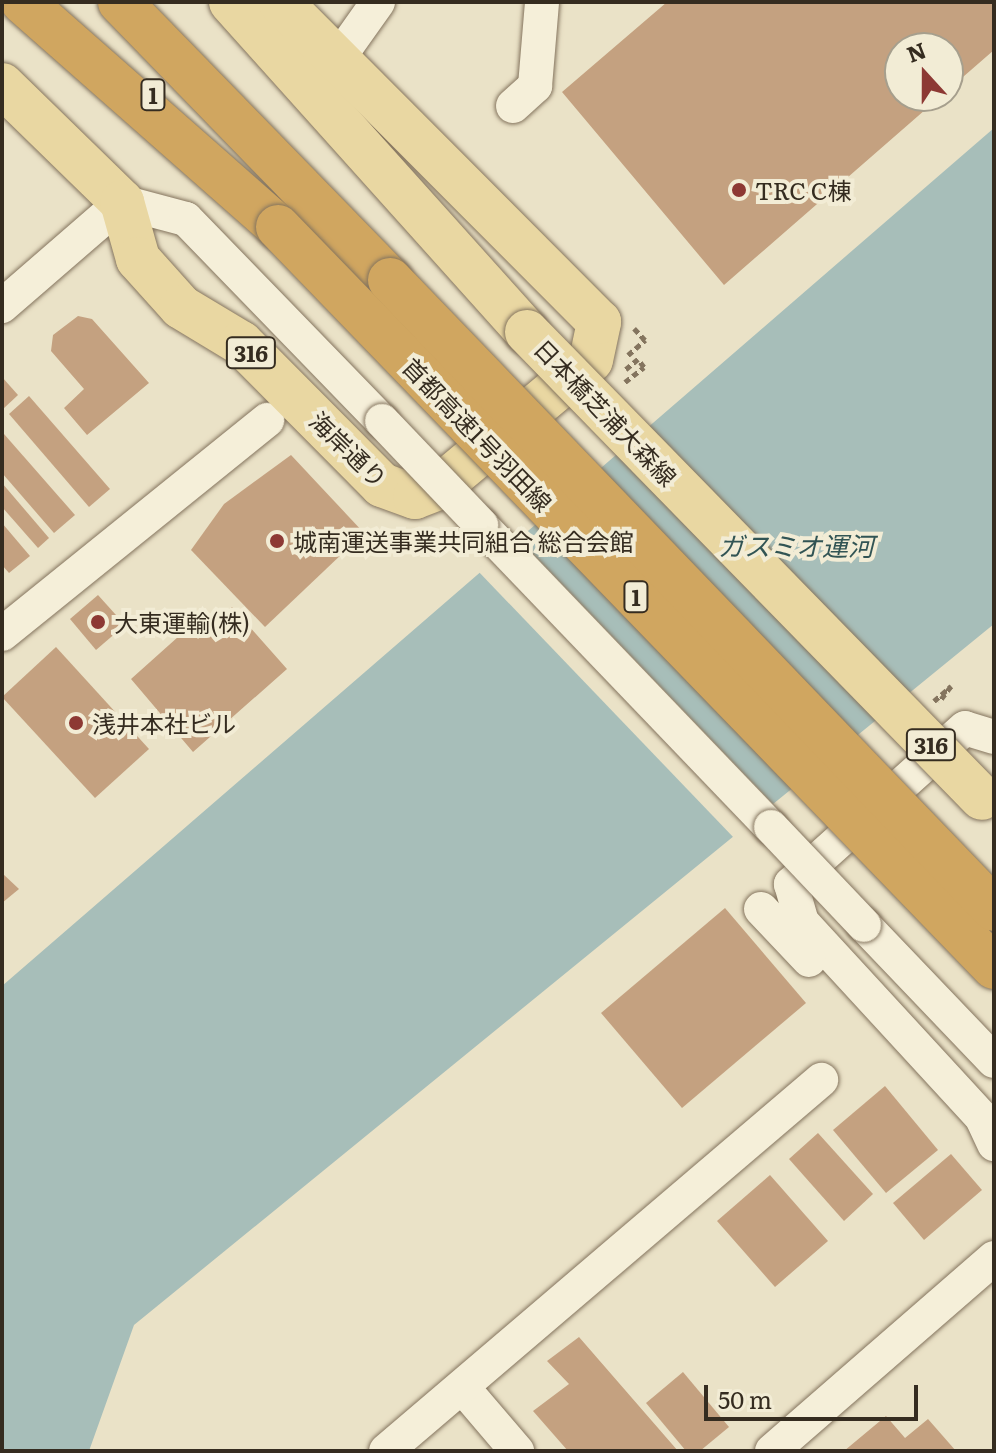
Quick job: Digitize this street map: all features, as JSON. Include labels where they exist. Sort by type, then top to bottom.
[{"type":"highway","points":[[23,2],[240,190]]},
{"type":"highway","name":"1","points":[[65,2],[240,190]]},
{"type":"highway","name":"首都高速1号羽田線","points":[[120,2],[274,158],[994,909]]},
{"type":"highway","points":[[165,2],[274,158]]},
{"type":"highway","name":"首都高速1号羽田線","points":[[240,190],[994,967]]},
{"type":"main road","name":"日本橋芝浦大森線","points":[[231,2],[527,332],[988,804]]},
{"type":"main road","name":"海岸通り","points":[[122,202],[138,259],[181,307],[241,343],[382,485],[400,496],[438,488],[591,360],[599,322],[280,2]]},
{"type":"main road","points":[[2,85],[122,202]]},
{"type":"street","points":[[378,2],[337,60],[338,102],[378,167]]},
{"type":"street","points":[[513,106],[535,86],[542,2]]},
{"type":"street","points":[[2,306],[122,202],[186,219],[994,1061]]},
{"type":"street","points":[[2,634],[267,420]]},
{"type":"street","points":[[993,1143],[982,1118],[802,922],[791,884],[965,728],[994,737]]},
{"type":"street","points":[[761,909],[973,1135],[993,1143]]},
{"type":"street","points":[[386,1451],[464,1389],[821,1080]]},
{"type":"street","points":[[772,1451],[994,1258]]},
{"type":"street","points":[[464,1389],[517,1451]]},
{"type":"path","points":[[617,389],[644,367],[638,359],[622,372]]},
{"type":"path","points":[[924,710],[951,686],[934,706],[941,714]]},
{"type":"water","name":"ガスミオ運河","points":[[994,128],[994,624],[134,1325],[89,1451],[2,1451],[2,986]]},
{"type":"pier","points":[[516,536],[776,807],[736,840],[477,570]]},
{"type":"building","name":"TRC C棟","points":[[667,2],[994,2],[994,50],[964,76],[964,32],[884,32],[884,112],[923,112],[724,285],[562,92]]},
{"type":"building","points":[[78,316],[92,319],[149,383],[87,435],[64,408],[84,389],[51,351],[53,335]]},
{"type":"building","points":[[2,377],[18,395],[2,410]]},
{"type":"building","points":[[29,396],[110,489],[89,507],[9,414]]},
{"type":"building","points":[[4,434],[75,515],[54,533],[2,473]]},
{"type":"building","name":"城南運送事業共同組合 総合会館","points":[[291,455],[364,533],[265,627],[191,550],[224,504]]},
{"type":"building","points":[[2,483],[49,538],[38,548],[2,507]]},
{"type":"building","points":[[2,523],[30,556],[9,573],[2,565]]},
{"type":"building","name":"大東運輸(株)","points":[[98,595],[125,625],[96,650],[70,619]]},
{"type":"building","points":[[232,607],[287,669],[193,752],[131,679],[188,628],[198,639]]},
{"type":"building","name":"浅井本社ビル","points":[[56,647],[149,749],[95,798],[2,697]]},
{"type":"building","points":[[2,873],[19,889],[2,903]]},
{"type":"building","points":[[725,908],[806,1003],[682,1108],[601,1013]]},
{"type":"building","points":[[885,1086],[938,1150],[886,1193],[833,1130]]},
{"type":"building","points":[[818,1133],[873,1194],[844,1221],[789,1159]]},
{"type":"building","points":[[951,1154],[982,1190],[924,1240],[893,1203]]},
{"type":"building","points":[[770,1175],[828,1241],[775,1287],[717,1221]]},
{"type":"building","points":[[579,1337],[678,1451],[568,1451],[533,1411],[569,1384],[547,1361]]},
{"type":"building","points":[[683,1372],[729,1427],[700,1451],[686,1451],[646,1403]]},
{"type":"building","points":[[886,1416],[905,1438],[928,1419],[956,1451],[844,1451]]},
{"type":"place","name":"TRC C棟","points":[[739,190]]},
{"type":"place","name":"城南運送事業共同組合 総合会館","points":[[277,541]]},
{"type":"place","name":"大東運輸(株)","points":[[98,622]]},
{"type":"place","name":"浅井本社ビル","points":[[76,723]]}]
